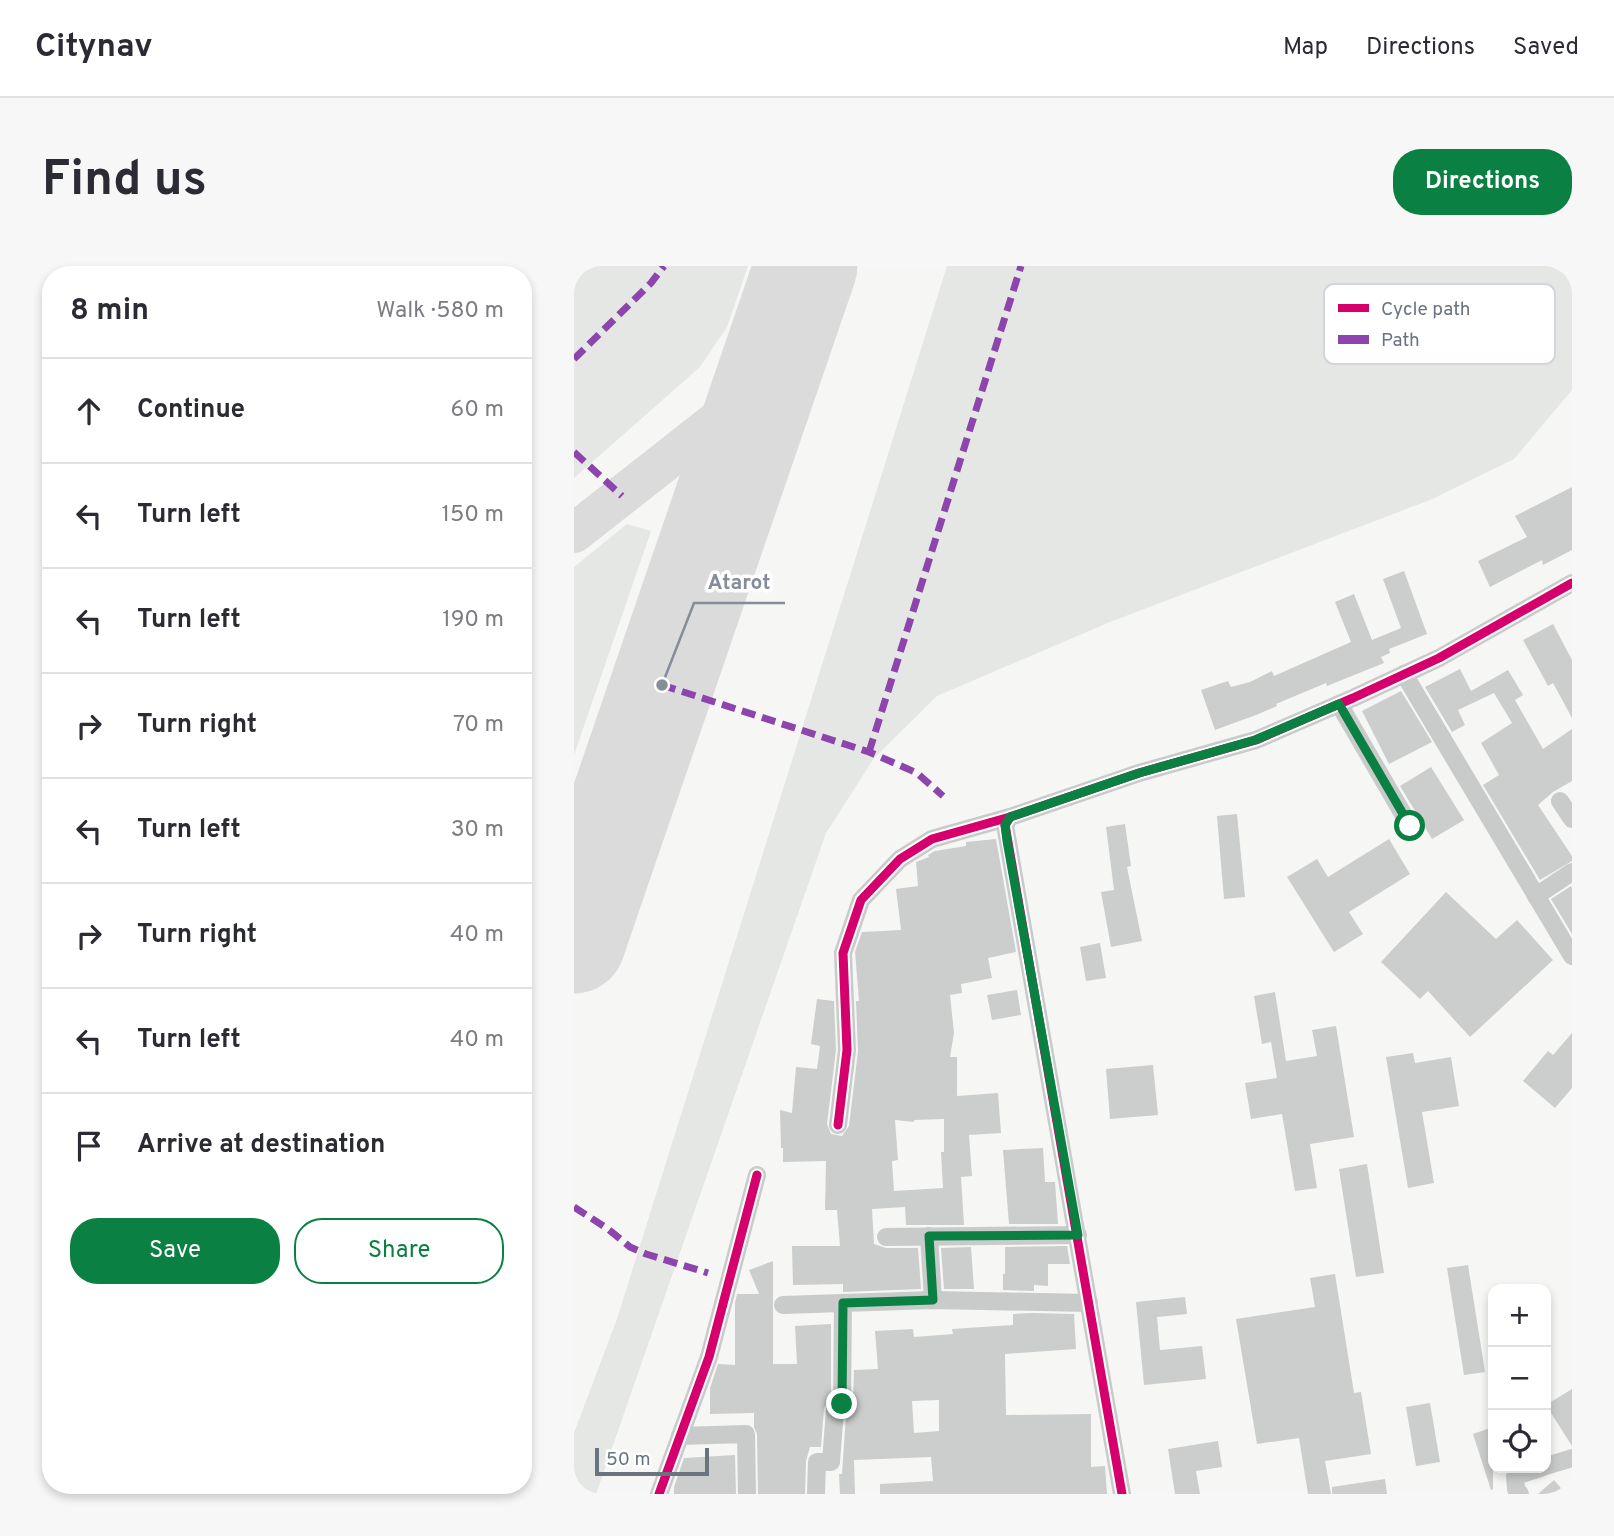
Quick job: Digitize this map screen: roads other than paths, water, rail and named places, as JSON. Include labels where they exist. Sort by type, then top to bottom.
[{"type":"street","points":[[838,1125],[847,1050],[843,953],[861,900],[900,859],[932,839],[1010,817],[1139,773],[1255,740],[1439,658],[1572,583]]},
{"type":"street","points":[[1404,674],[1572,956]]},
{"type":"street","points":[[1339,704],[1410,826]]},
{"type":"street","points":[[1560,801],[1572,820]]},
{"type":"street","points":[[1010,817],[1005,825],[1007,841],[1122,1494]]},
{"type":"street","points":[[1536,896],[1572,872]]},
{"type":"street","points":[[659,1494],[709,1357],[757,1175]]},
{"type":"street","points":[[886,1237],[1078,1235]]},
{"type":"street","points":[[929,1236],[933,1300]]},
{"type":"street","points":[[783,1305],[933,1300],[1089,1303]]},
{"type":"street","points":[[816,1494],[817,1462],[831,1462],[835,1409],[842,1404],[843,1303]]},
{"type":"street","points":[[680,1436],[746,1434],[747,1494]]},
{"type":"street","points":[[1551,1465],[1572,1458]]},
{"type":"street","points":[[1520,1494],[1516,1489],[1515,1476],[1525,1473]]},
{"type":"place","name":"Atarot","points":[[662,685]]}]
